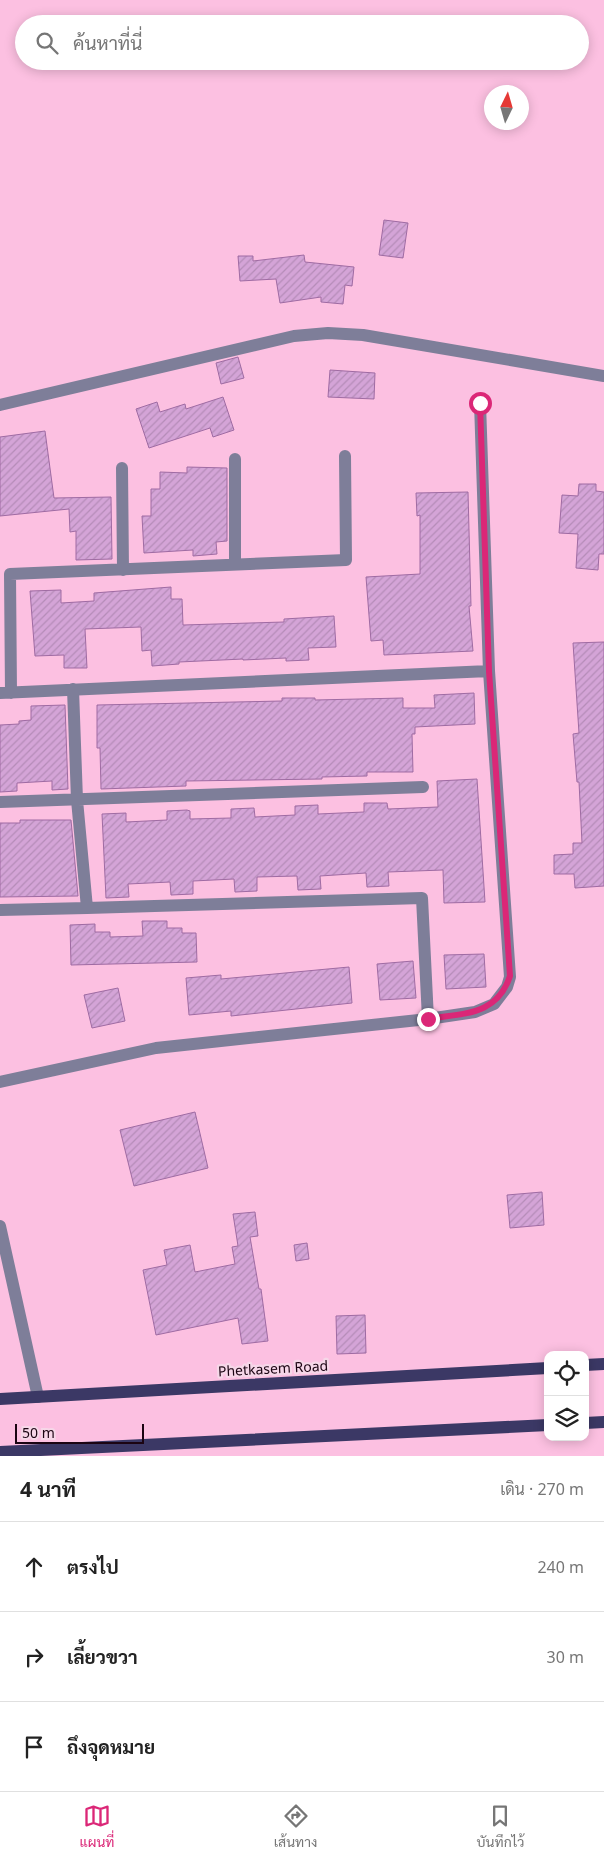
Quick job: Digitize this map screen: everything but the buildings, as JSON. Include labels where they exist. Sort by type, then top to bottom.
[{"type":"main road","points":[[589,1366],[604,1364]]},
{"type":"main road","name":"Phetkasem Road","points":[[0,1399],[544,1368]]},
{"type":"main road","points":[[589,1423],[604,1422]]},
{"type":"main road","points":[[0,1452],[544,1425]]},
{"type":"street","points":[[0,406],[294,336],[328,333],[363,335],[604,376]]},
{"type":"street","points":[[0,1082],[156,1048],[428,1019],[475,1012],[494,1004],[507,987],[510,976],[489,671],[480,403]]},
{"type":"street","points":[[345,456],[346,560],[235,563],[10,574],[6,693],[489,671]]},
{"type":"street","points":[[235,459],[235,563]]},
{"type":"street","points":[[122,468],[122,570]]},
{"type":"street","points":[[73,689],[77,800],[87,908]]},
{"type":"street","points":[[0,802],[423,787]]},
{"type":"street","points":[[0,910],[422,898],[428,1019]]},
{"type":"street","points":[[0,1226],[38,1397]]},
{"type":"route","points":[[428,1019],[475,1012],[494,1004],[507,987],[510,976],[489,671],[480,403]]}]
